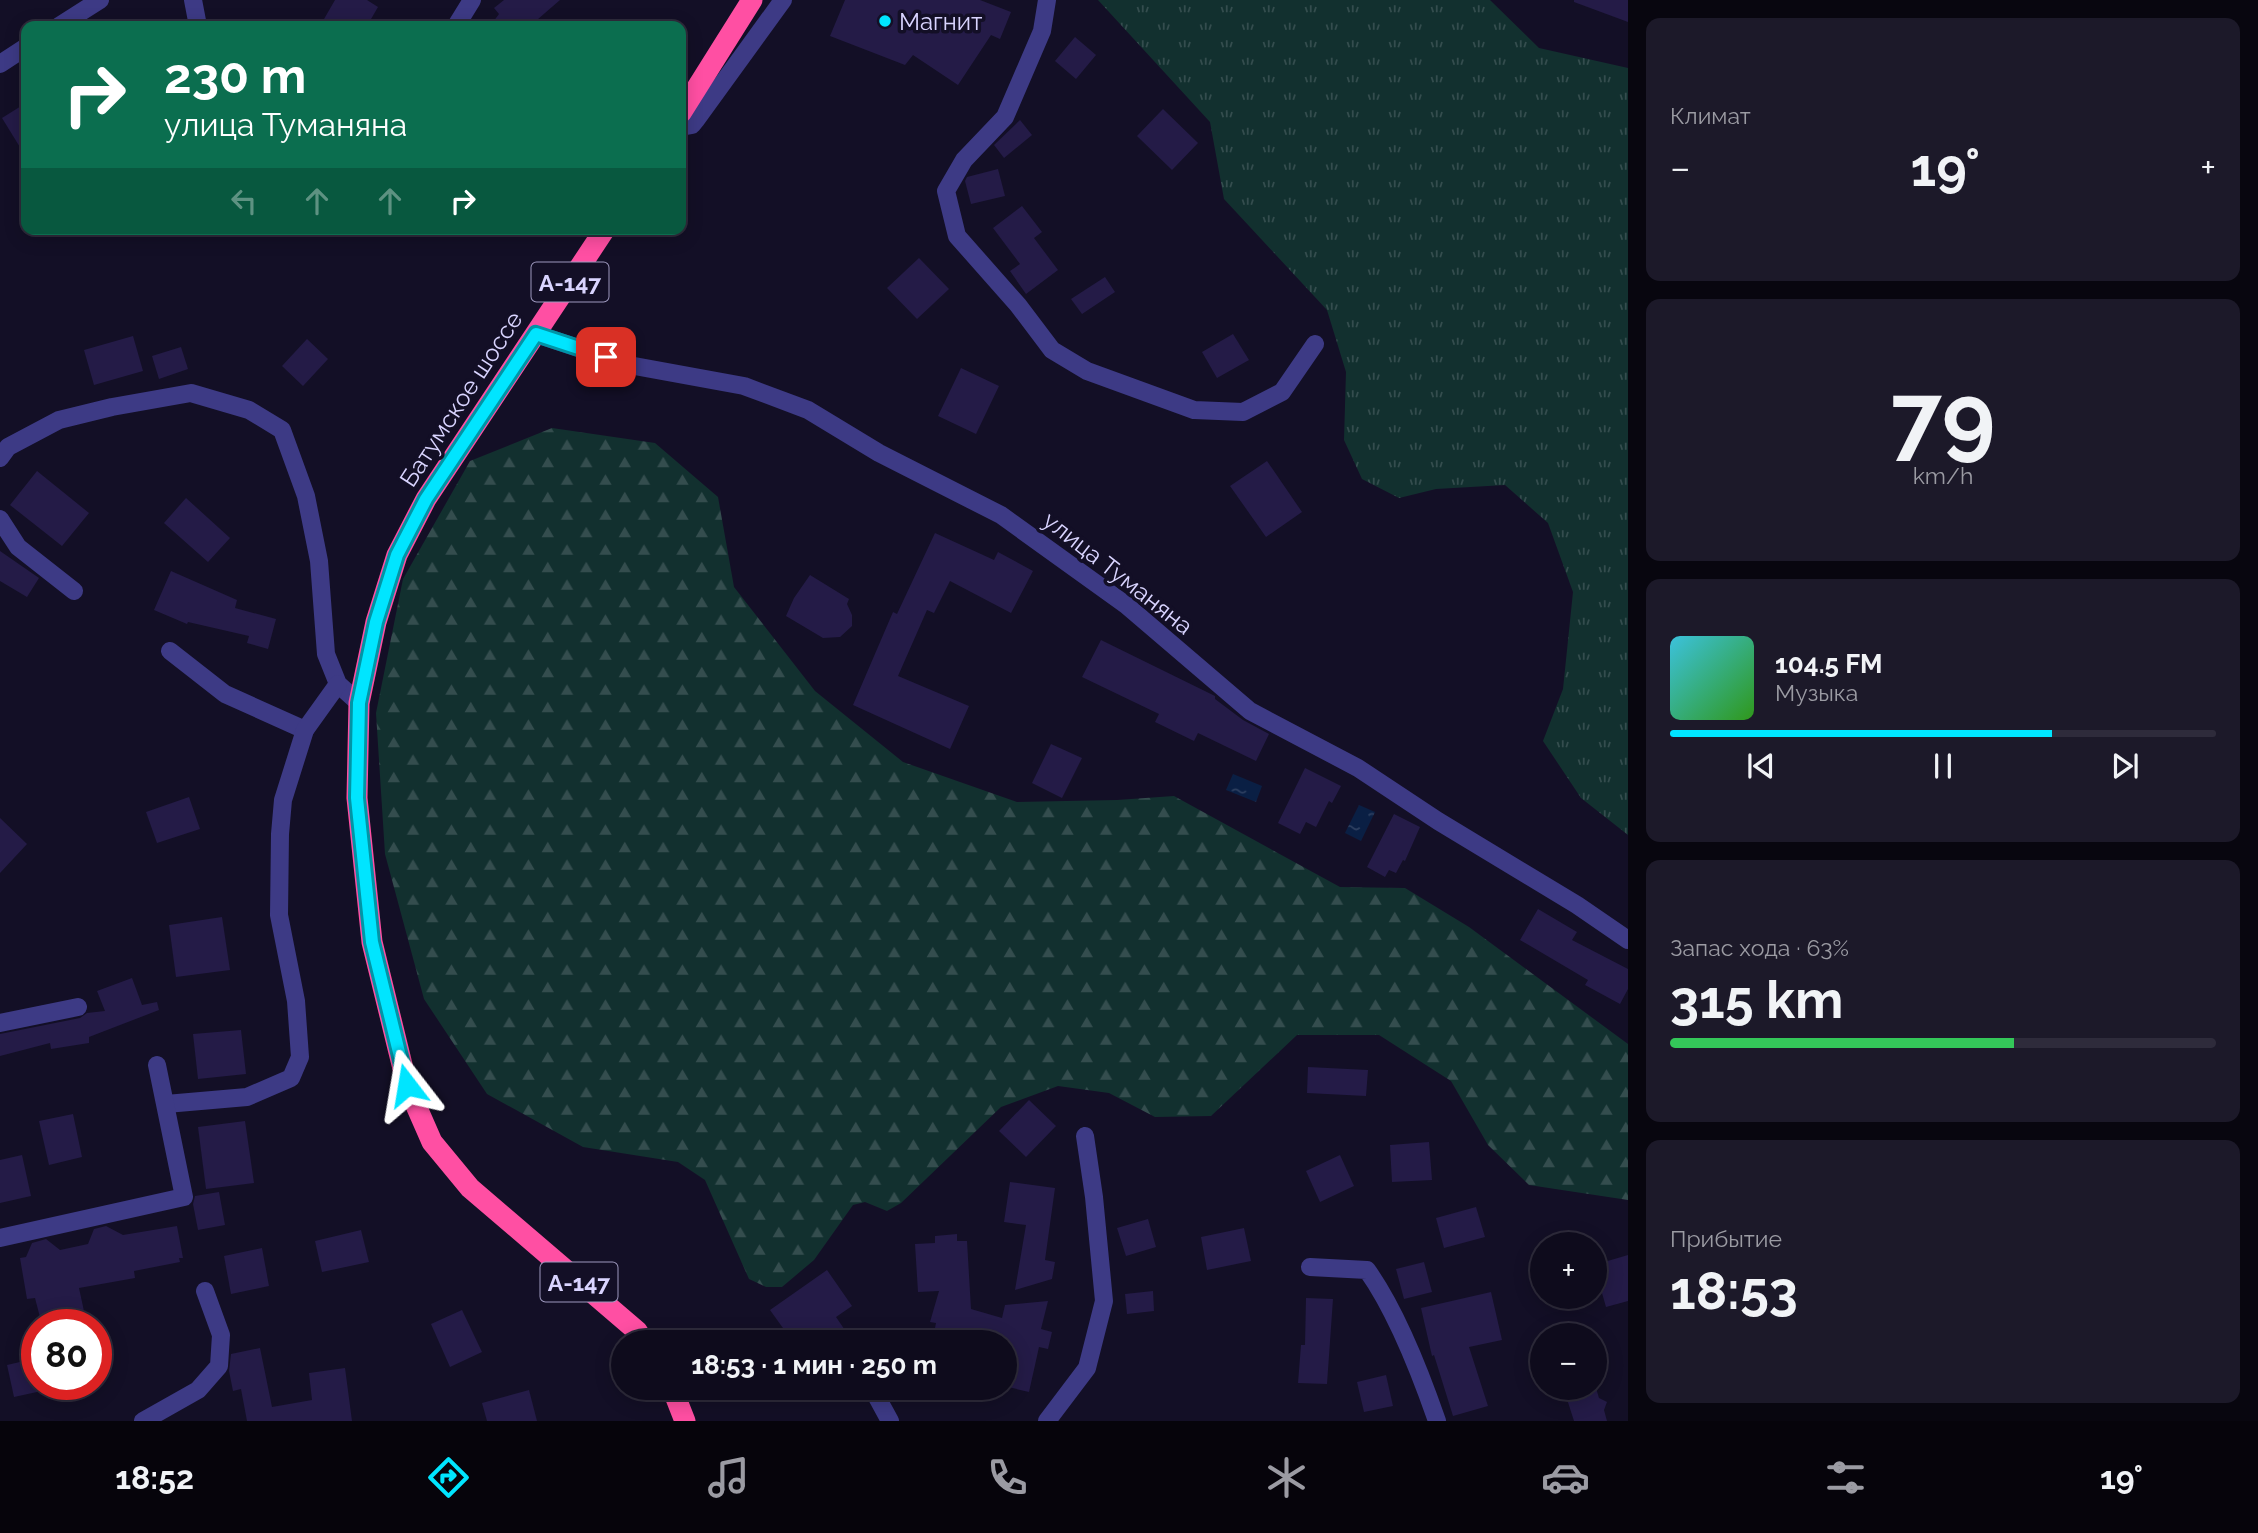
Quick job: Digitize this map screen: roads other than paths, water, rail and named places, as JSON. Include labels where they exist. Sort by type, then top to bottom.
[{"type":"highway","points":[[686,105],[752,0]]},
{"type":"highway","name":"Батумское шоссе","points":[[601,235],[426,499],[397,555],[376,622],[359,703],[357,798],[372,942],[407,1085],[432,1142],[470,1188],[636,1330]]},
{"type":"highway","points":[[677,1400],[685,1421]]},
{"type":"street","points":[[67,21],[100,0]]},
{"type":"street","points":[[193,0],[197,21]]},
{"type":"street","points":[[459,21],[472,0]]},
{"type":"street","points":[[686,126],[692,125],[696,120],[783,0]]},
{"type":"street","points":[[1047,0],[1042,31],[1005,117],[964,160],[946,191],[957,236],[1018,305],[1052,350],[1087,371],[1194,410],[1243,412],[1282,393],[1315,344]]},
{"type":"street","points":[[0,64],[21,50]]},
{"type":"street","name":"улица Туманяна","points":[[536,334],[629,365],[744,386],[795,405],[879,453],[1001,515],[1126,606],[1250,711],[1358,768],[1438,821],[1577,905],[1628,940]]},
{"type":"street","points":[[0,458],[8,447],[59,420],[191,393],[249,410],[282,430],[306,496],[318,561],[326,654],[338,684],[359,703]]},
{"type":"street","points":[[0,519],[18,547],[74,591]]},
{"type":"street","points":[[170,651],[225,694],[305,730]]},
{"type":"street","points":[[166,1104],[247,1097],[290,1078],[300,1057],[296,1001],[279,915],[280,834],[284,800],[305,730],[338,684]]},
{"type":"street","points":[[0,1023],[78,1007]]},
{"type":"street","points":[[0,1238],[184,1197],[157,1065]]},
{"type":"street","points":[[1046,1421],[1087,1367],[1104,1301],[1085,1136]]},
{"type":"street","points":[[1310,1267],[1367,1269],[1378,1285],[1422,1378],[1437,1421]]},
{"type":"street","points":[[143,1421],[198,1390],[219,1366],[220,1335],[205,1291]]},
{"type":"street","points":[[879,1400],[890,1421]]},
{"type":"water","points":[[1233,774],[1262,786],[1256,802],[1226,790]]},
{"type":"water","points":[[1359,805],[1375,812],[1361,841],[1345,833]]},
{"type":"place","name":"Магнит","points":[[885,21]]}]
